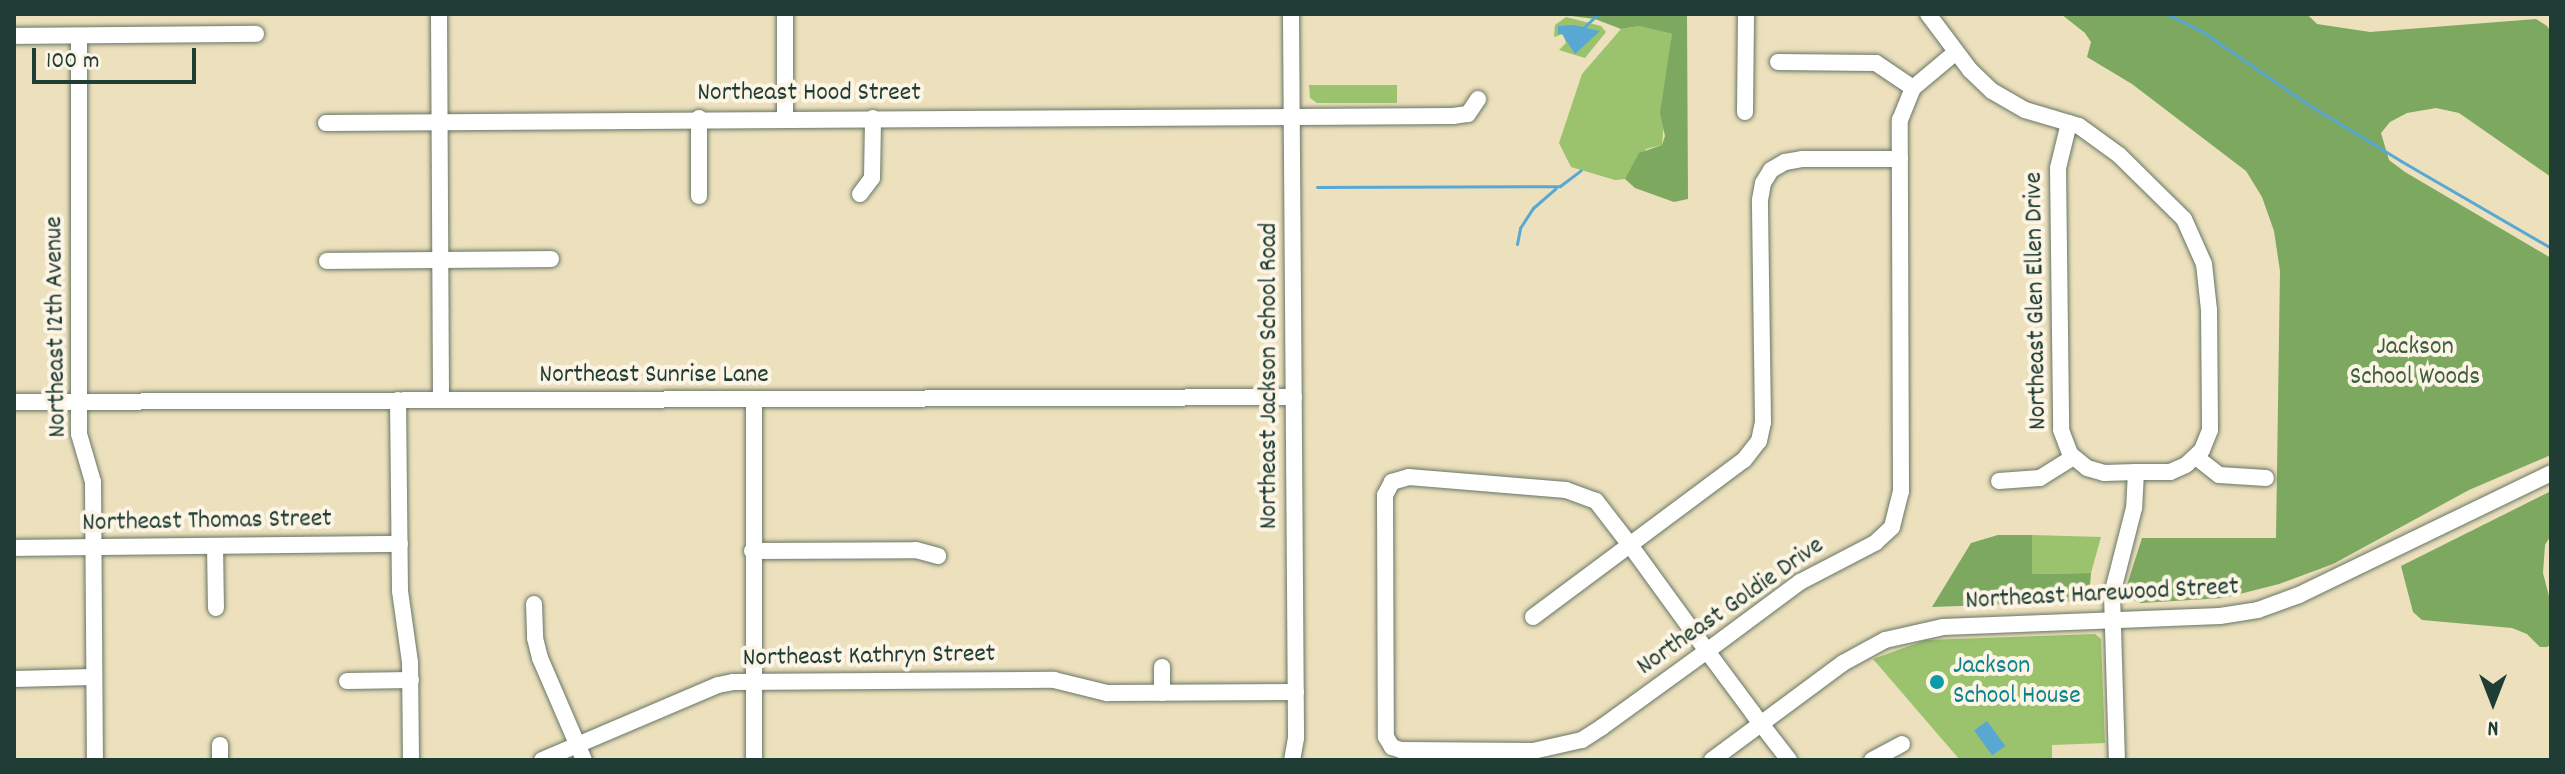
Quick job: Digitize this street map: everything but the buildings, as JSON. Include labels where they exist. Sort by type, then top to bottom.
[{"type":"street","points":[[439,14],[441,400]]},
{"type":"street","points":[[785,14],[785,118]]},
{"type":"street","name":"Northeast Jackson School Road","points":[[1291,14],[1296,692],[1296,738],[1292,760]]},
{"type":"street","points":[[1745,112],[1746,14]]},
{"type":"street","points":[[1928,14],[1975,76],[2005,100],[2069,123],[2107,144],[2184,219],[2199,249],[2208,280],[2210,430],[2196,457],[2219,475],[2266,478]]},
{"type":"street","points":[[14,36],[256,34]]},
{"type":"street","name":"Northeast 12th Avenue","points":[[79,36],[79,402],[81,447],[93,482],[95,760]]},
{"type":"street","points":[[1778,62],[1876,63],[1913,88],[1956,52]]},
{"type":"street","name":"Northeast Goldie Drive","points":[[1630,545],[1596,501],[1583,494],[1409,477],[1392,482],[1385,495],[1386,731],[1392,747],[1408,751],[1533,751],[1572,744],[1602,727],[1800,582],[1875,543],[1897,517],[1901,492],[1900,120],[1913,88]]},
{"type":"street","name":"Northeast Hood Street","points":[[326,123],[699,118],[1453,116],[1468,114],[1478,99]]},
{"type":"street","points":[[699,118],[699,196]]},
{"type":"street","points":[[860,194],[872,178],[873,118]]},
{"type":"street","name":"Northeast Glen Ellen Drive","points":[[2069,123],[2058,168],[2061,434],[2073,457],[2096,471],[2174,471],[2196,457]]},
{"type":"street","points":[[1533,617],[1744,460],[1759,441],[1763,422],[1760,200],[1763,183],[1771,170],[1785,162],[1802,159],[1900,159]]},
{"type":"street","points":[[327,261],[551,259]]},
{"type":"street","name":"Northeast Sunrise Lane","points":[[14,402],[1294,397]]},
{"type":"street","points":[[398,400],[401,609],[409,644],[411,760]]},
{"type":"street","points":[[754,400],[754,760]]},
{"type":"street","points":[[1999,481],[2040,478],[2073,457]]},
{"type":"street","points":[[2117,760],[2112,620],[2114,580],[2134,508],[2136,472]]},
{"type":"street","name":"Northeast Harewood Street","points":[[1712,760],[1854,656],[1898,635],[1943,627],[2233,615],[2268,608],[2551,473]]},
{"type":"street","name":"Northeast Thomas Street","points":[[14,548],[400,544]]},
{"type":"street","points":[[1630,545],[1789,760]]},
{"type":"street","points":[[215,546],[216,608]]},
{"type":"street","points":[[752,551],[916,550],[938,556]]},
{"type":"street","points":[[534,604],[540,658],[581,752]]},
{"type":"street","points":[[1162,667],[1162,693]]},
{"type":"street","points":[[14,679],[93,677]]},
{"type":"street","points":[[347,681],[411,680]]},
{"type":"street","name":"Northeast Kathryn Street","points":[[542,760],[581,752],[718,685],[755,681],[1054,680],[1100,692],[1296,692]]},
{"type":"street","name":"Northeast Jackson School Road","points":[[1296,738],[1302,760]]},
{"type":"street","points":[[1872,760],[1902,744]]},
{"type":"green space","points":[[1556,14],[1687,14],[1688,199],[1674,202],[1635,188],[1625,179],[1639,153],[1662,145],[1665,136],[1660,113],[1672,34],[1639,26],[1621,29],[1595,19]]},
{"type":"green space","name":"Jackson School Woods","points":[[2061,14],[2307,14],[2317,24],[2370,32],[2536,19],[2547,26],[2551,32],[2551,177],[2459,113],[2436,108],[2407,113],[2390,122],[2381,133],[2389,160],[2405,172],[2551,258],[2551,455],[2469,490],[2333,564],[2279,584],[2224,598],[2141,603],[2131,599],[2126,588],[2142,538],[2276,538],[2280,271],[2274,231],[2262,197],[2246,171],[2132,84],[2087,57],[2091,42],[2085,33]]},
{"type":"green space","points":[[1566,17],[1601,26],[1606,32],[1585,58],[1559,50],[1566,43],[1563,34],[1554,37],[1555,25]]},
{"type":"green space","points":[[1639,26],[1672,34],[1662,145],[1646,149],[1625,179],[1615,180],[1571,167],[1559,143],[1582,74],[1621,29]]},
{"type":"green space","points":[[1309,85],[1397,85],[1397,103],[1317,103],[1310,98]]},
{"type":"green space","points":[[2551,491],[2551,535],[2545,545],[2543,573],[2551,604],[2551,644],[2540,647],[2527,634],[2512,628],[2422,620],[2413,612],[2401,566]]},
{"type":"green space","points":[[1998,535],[2032,535],[2032,574],[2091,573],[2089,597],[2067,602],[1932,607],[1971,543]]},
{"type":"green space","points":[[2032,535],[2101,537],[2091,573],[2032,574]]},
{"type":"green space","points":[[2095,634],[2101,639],[2105,743],[2052,745],[2052,760],[1960,760],[1873,659],[1926,640]]},
{"type":"water","points":[[1574,25],[1600,31],[1575,54],[1562,34],[1558,34],[1558,26]]},
{"type":"water","points":[[1987,721],[2005,746],[1992,755],[1974,730]]},
{"type":"waterway","points":[[1583,28],[1598,14]]},
{"type":"waterway","points":[[2167,14],[2203,32],[2306,103],[2401,161],[2551,248]]},
{"type":"waterway","points":[[1317,187],[1560,186],[1581,170]]},
{"type":"waterway","points":[[1517,244],[1520,228],[1533,208],[1556,188]]},
{"type":"place","name":"Jackson School House","points":[[1937,682]]}]
